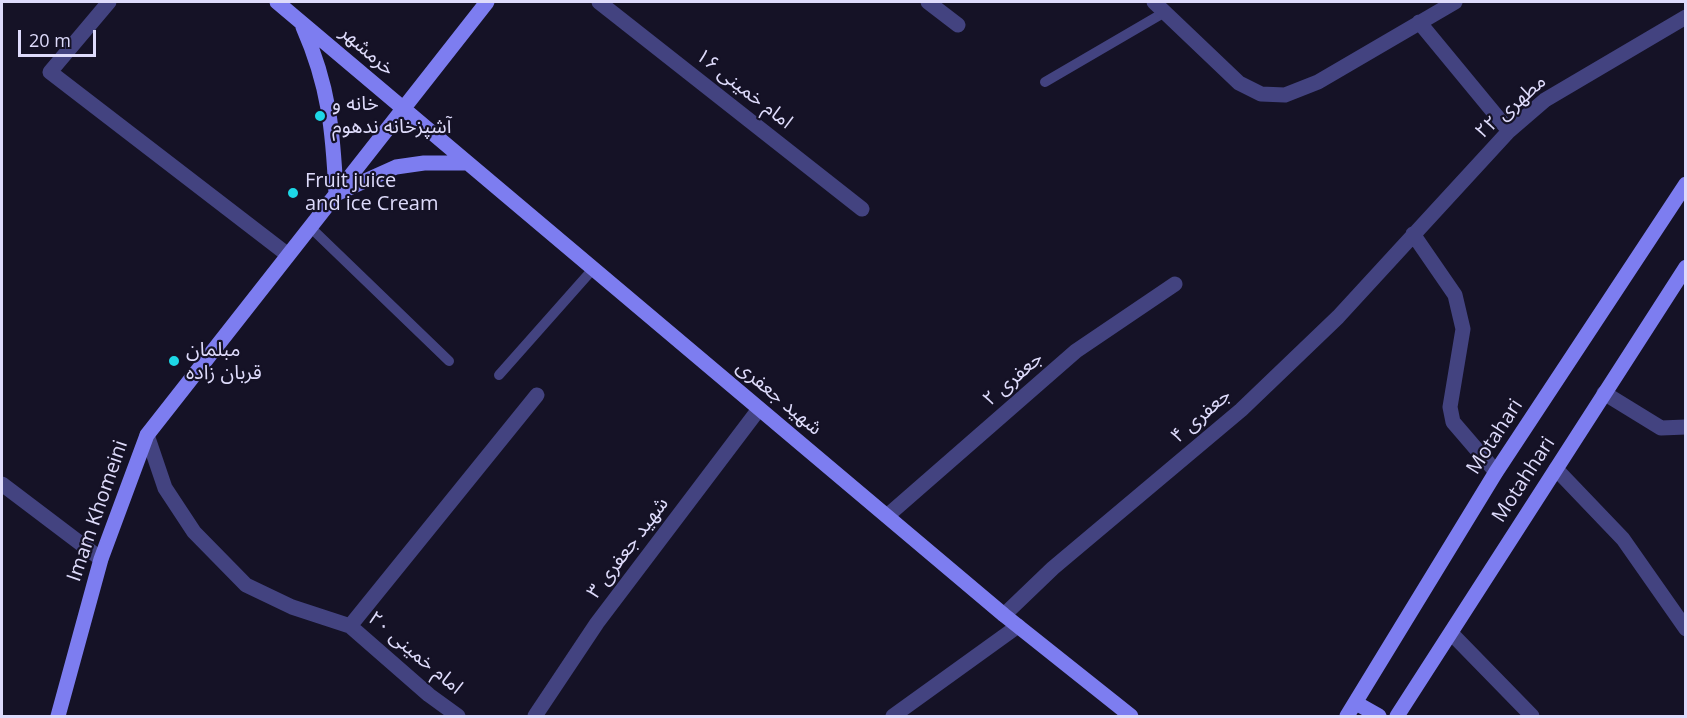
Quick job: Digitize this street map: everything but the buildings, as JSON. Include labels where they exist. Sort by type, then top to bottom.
[{"type":"main road","name":"خرمشهر","points":[[277,2],[403,110]]},
{"type":"main road","name":"Imam Khomeini","points":[[58,717],[101,559],[147,435],[487,2]]},
{"type":"main road","points":[[300,22],[319,63],[328,100],[336,194],[396,167],[424,163],[466,163]]},
{"type":"main road","name":"شهید جعفری","points":[[403,110],[1004,615],[1131,717]]},
{"type":"main road","name":"Motahari","points":[[1347,717],[1496,472],[1686,184]]},
{"type":"main road","name":"Motahhari","points":[[1397,717],[1686,267]]},
{"type":"main road","points":[[1356,702],[1379,717]]},
{"type":"street","points":[[109,2],[50,72],[288,255]]},
{"type":"street","name":"امام خمینی ۱۶","points":[[599,2],[862,209]]},
{"type":"street","points":[[928,2],[958,25]]},
{"type":"street","points":[[1160,7],[1239,83],[1261,94],[1285,95],[1318,82],[1455,2]]},
{"type":"street","name":"مطهری ۲۲","points":[[1413,234],[1509,131],[1545,100],[1686,17]]},
{"type":"street","points":[[1419,22],[1509,131]]},
{"type":"street","points":[[1413,234],[1455,295],[1463,328],[1450,406],[1453,422],[1496,472]]},
{"type":"street","name":"جعفری ۴","points":[[1004,615],[1053,568],[1241,410],[1338,317],[1413,234]]},
{"type":"street","name":"جعفری ۲","points":[[887,516],[1076,351],[1175,284]]},
{"type":"street","points":[[1604,393],[1661,428],[1686,427]]},
{"type":"street","points":[[350,626],[537,395]]},
{"type":"street","name":"شهید جعفری ۳","points":[[535,717],[597,623],[759,409]]},
{"type":"street","name":"امام خمینی ۲۰","points":[[147,435],[165,488],[195,532],[246,585],[292,607],[350,626],[429,695],[458,717]]},
{"type":"street","points":[[1556,469],[1623,539],[1686,629]]},
{"type":"street","points":[[2,484],[101,559]]},
{"type":"street","points":[[892,717],[1018,626]]},
{"type":"street","points":[[1451,633],[1532,717]]},
{"type":"lane","points":[[1045,81],[1160,7]]},
{"type":"lane","points":[[310,227],[449,361]]},
{"type":"lane","points":[[499,375],[593,269]]},
{"type":"place","name":"خانه و آشپزخانه ندهوم","points":[[320,116]]},
{"type":"place","name":"Fruit juice and ice Cream","points":[[293,193]]},
{"type":"place","name":"مبلمان قربان زاده","points":[[174,361]]}]
